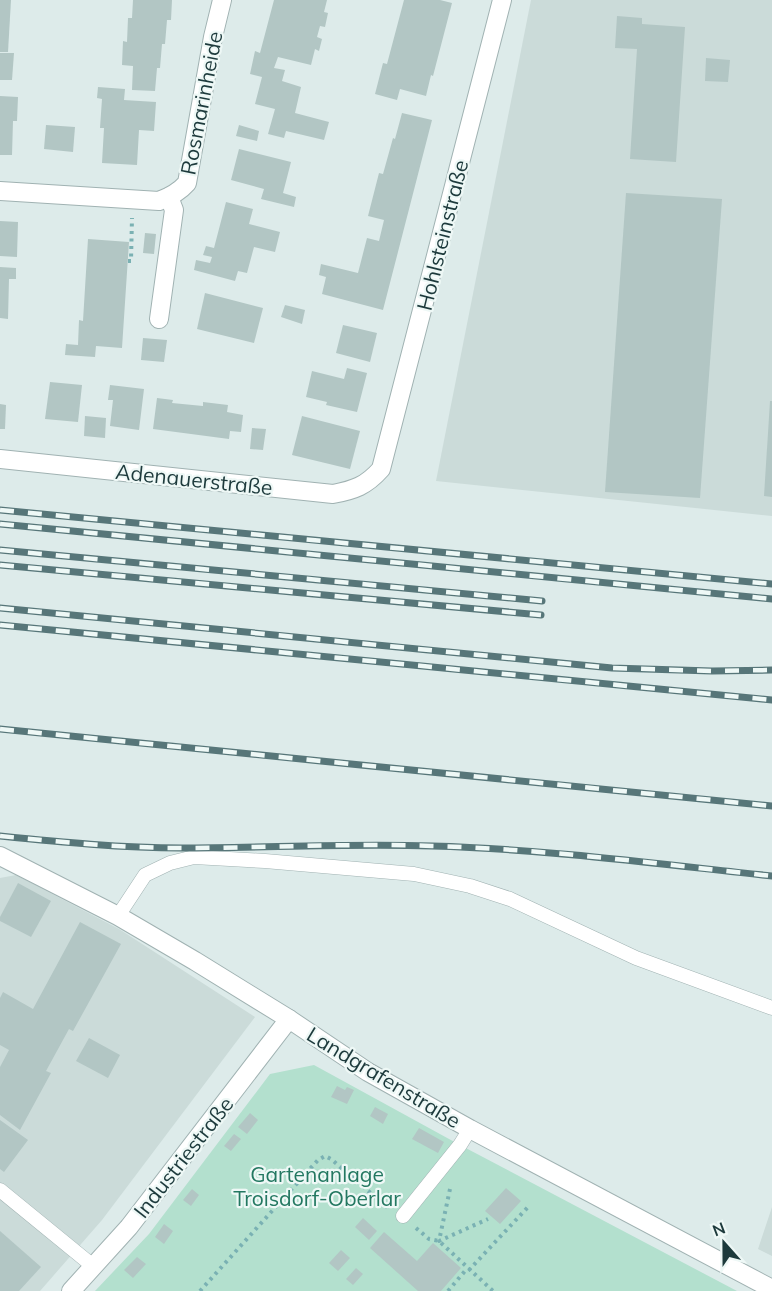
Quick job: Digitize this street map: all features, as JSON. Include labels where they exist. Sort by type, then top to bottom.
[{"type":"street","name":"Rosmarinheide","points":[[0,191],[159,201],[180,190],[187,183],[213,37],[222,0]]},
{"type":"street","name":"Hohlsteinstraße","points":[[381,469],[502,0]]},
{"type":"street","name":"Rosmarinheide","points":[[159,319],[174,210],[169,197]]},
{"type":"street","name":"Adenauerstraße","points":[[0,459],[333,494],[362,486],[373,479],[381,469]]},
{"type":"street","name":"Landgrafenstraße","points":[[0,856],[74,892],[195,961],[290,1019],[368,1072],[470,1129],[772,1289]]},
{"type":"street","points":[[0,870],[23,868]]},
{"type":"street","name":"Industriestraße","points":[[71,1291],[129,1227],[290,1019]]},
{"type":"lane","points":[[118,916],[145,875],[170,863],[194,857],[414,874],[470,886],[510,899],[636,958],[772,1008]]},
{"type":"lane","points":[[403,1216],[454,1154],[470,1129]]},
{"type":"lane","points":[[0,1190],[93,1266]]},
{"type":"path","points":[[128,261],[131,261],[132,200]]},
{"type":"path","points":[[200,1291],[318,1160],[325,1156],[331,1158],[389,1210],[403,1216],[429,1239],[439,1241],[493,1291]]},
{"type":"path","points":[[439,1241],[451,1188]]},
{"type":"path","points":[[448,1291],[528,1207]]},
{"type":"path","points":[[439,1241],[488,1219]]},
{"type":"shaded area","points":[[531,0],[772,0],[772,516],[436,481]]},
{"type":"shaded area","points":[[16,875],[119,929],[255,1017],[102,1220],[40,1291],[0,1291],[0,878]]},
{"type":"shaded area","points":[[772,1207],[772,1256],[758,1249]]},
{"type":"green space","name":"Gartenanlage Troisdorf-Oberlar","points":[[314,1065],[737,1291],[95,1291],[149,1234],[270,1074]]},
{"type":"building","points":[[0,0],[11,0],[8,52],[0,52]]},
{"type":"building","points":[[133,0],[172,0],[171,20],[167,20],[165,44],[162,44],[155,91],[132,90],[133,66],[122,65],[123,41],[127,42],[128,18],[132,18]]},
{"type":"building","points":[[274,0],[327,0],[324,12],[328,13],[325,27],[320,26],[317,37],[322,39],[319,51],[315,49],[311,65],[278,57],[274,68],[285,70],[282,81],[301,87],[295,113],[329,122],[324,140],[286,131],[284,138],[268,134],[275,109],[255,104],[262,77],[250,74],[255,51],[260,53]]},
{"type":"building","points":[[404,0],[440,0],[452,3],[426,96],[400,89],[397,100],[375,94],[383,63],[387,64]]},
{"type":"building","points":[[617,16],[642,18],[642,24],[685,27],[676,162],[630,159],[637,49],[615,48]]},
{"type":"building","points":[[0,53],[14,53],[12,80],[0,80]]},
{"type":"building","points":[[706,58],[730,60],[728,82],[705,81]]},
{"type":"building","points":[[98,87],[125,89],[124,100],[156,102],[154,131],[139,130],[137,165],[102,163],[104,128],[100,128],[102,99],[97,98]]},
{"type":"building","points":[[0,96],[18,97],[17,121],[13,121],[12,155],[0,155]]},
{"type":"building","points":[[402,113],[432,120],[383,310],[322,294],[326,277],[319,275],[321,264],[358,273],[367,238],[379,241],[384,220],[368,216],[379,173],[383,174]]},
{"type":"building","points":[[46,125],[75,127],[73,152],[44,149]]},
{"type":"building","points":[[239,125],[259,131],[257,141],[236,136]]},
{"type":"building","points":[[239,149],[291,162],[283,193],[296,197],[294,207],[261,199],[264,189],[231,180]]},
{"type":"building","points":[[626,193],[722,199],[700,498],[605,492]]},
{"type":"building","points":[[226,202],[253,209],[249,224],[280,232],[275,252],[254,247],[247,273],[238,271],[235,281],[194,270],[196,260],[210,263],[212,257],[203,255],[206,246],[214,248]]},
{"type":"building","points":[[0,221],[18,222],[17,257],[0,256]]},
{"type":"building","points":[[145,233],[156,234],[154,254],[143,253]]},
{"type":"building","points":[[88,239],[129,242],[122,348],[96,346],[95,357],[65,355],[66,344],[78,345],[79,320],[83,321]]},
{"type":"building","points":[[0,267],[16,268],[16,279],[9,279],[8,319],[0,318]]},
{"type":"building","points":[[205,293],[263,308],[254,343],[197,329]]},
{"type":"building","points":[[285,305],[305,310],[302,324],[281,317]]},
{"type":"building","points":[[343,325],[377,333],[370,362],[336,353]]},
{"type":"building","points":[[143,338],[167,340],[164,362],[141,360]]},
{"type":"building","points":[[347,368],[367,373],[357,412],[326,405],[327,402],[306,397],[312,371],[344,379]]},
{"type":"building","points":[[50,382],[82,385],[78,422],[45,419]]},
{"type":"building","points":[[110,385],[144,389],[139,430],[110,426],[113,400],[108,400]]},
{"type":"building","points":[[157,398],[173,400],[172,403],[203,406],[203,402],[228,405],[227,412],[243,415],[241,432],[230,431],[229,439],[153,429]]},
{"type":"building","points":[[770,401],[772,401],[772,497],[764,496]]},
{"type":"building","points":[[0,404],[6,405],[5,429],[0,429]]},
{"type":"building","points":[[85,416],[106,418],[105,438],[84,436]]},
{"type":"building","points":[[302,416],[360,431],[350,469],[292,455]]},
{"type":"building","points":[[252,428],[266,429],[263,450],[250,449]]},
{"type":"building","points":[[18,883],[51,901],[31,937],[0,921]]},
{"type":"building","points":[[80,922],[121,944],[73,1031],[69,1029],[46,1071],[51,1073],[20,1130],[0,1115],[0,1067],[9,1050],[0,1045],[0,998],[3,992],[33,1009]]},
{"type":"building","points":[[89,1038],[120,1055],[108,1078],[76,1061]]},
{"type":"building","points":[[337,1086],[345,1090],[347,1087],[354,1090],[347,1104],[331,1097]]},
{"type":"building","points":[[375,1107],[388,1114],[383,1124],[370,1116]]},
{"type":"building","points":[[250,1113],[258,1120],[247,1134],[238,1127]]},
{"type":"building","points":[[0,1120],[28,1140],[4,1172],[0,1169]]},
{"type":"building","points":[[419,1128],[444,1142],[438,1153],[412,1139]]},
{"type":"building","points":[[234,1134],[241,1139],[231,1151],[224,1146]]},
{"type":"building","points":[[506,1188],[521,1201],[500,1224],[485,1211]]},
{"type":"building","points":[[192,1189],[199,1195],[191,1206],[183,1200]]},
{"type":"building","points":[[363,1218],[377,1231],[369,1240],[355,1227]]},
{"type":"building","points":[[164,1224],[173,1231],[164,1244],[155,1237]]},
{"type":"building","points":[[0,1231],[41,1267],[19,1291],[0,1291]]},
{"type":"building","points":[[384,1232],[417,1261],[433,1243],[461,1268],[441,1291],[418,1291],[370,1248]]},
{"type":"building","points":[[341,1250],[350,1258],[338,1271],[329,1263]]},
{"type":"building","points":[[137,1257],[146,1264],[133,1278],[124,1270]]},
{"type":"building","points":[[356,1268],[363,1274],[353,1285],[346,1279]]},
{"type":"railway","points":[[0,510],[772,584]]},
{"type":"railway","points":[[0,524],[772,599]]},
{"type":"railway","points":[[0,550],[542,601]]},
{"type":"railway","points":[[0,565],[541,615]]},
{"type":"railway","points":[[0,608],[612,668],[772,670]]},
{"type":"railway","points":[[0,625],[772,700]]},
{"type":"railway","points":[[0,729],[772,806]]},
{"type":"railway","points":[[0,836],[159,848],[401,845],[517,850],[772,876]]}]
